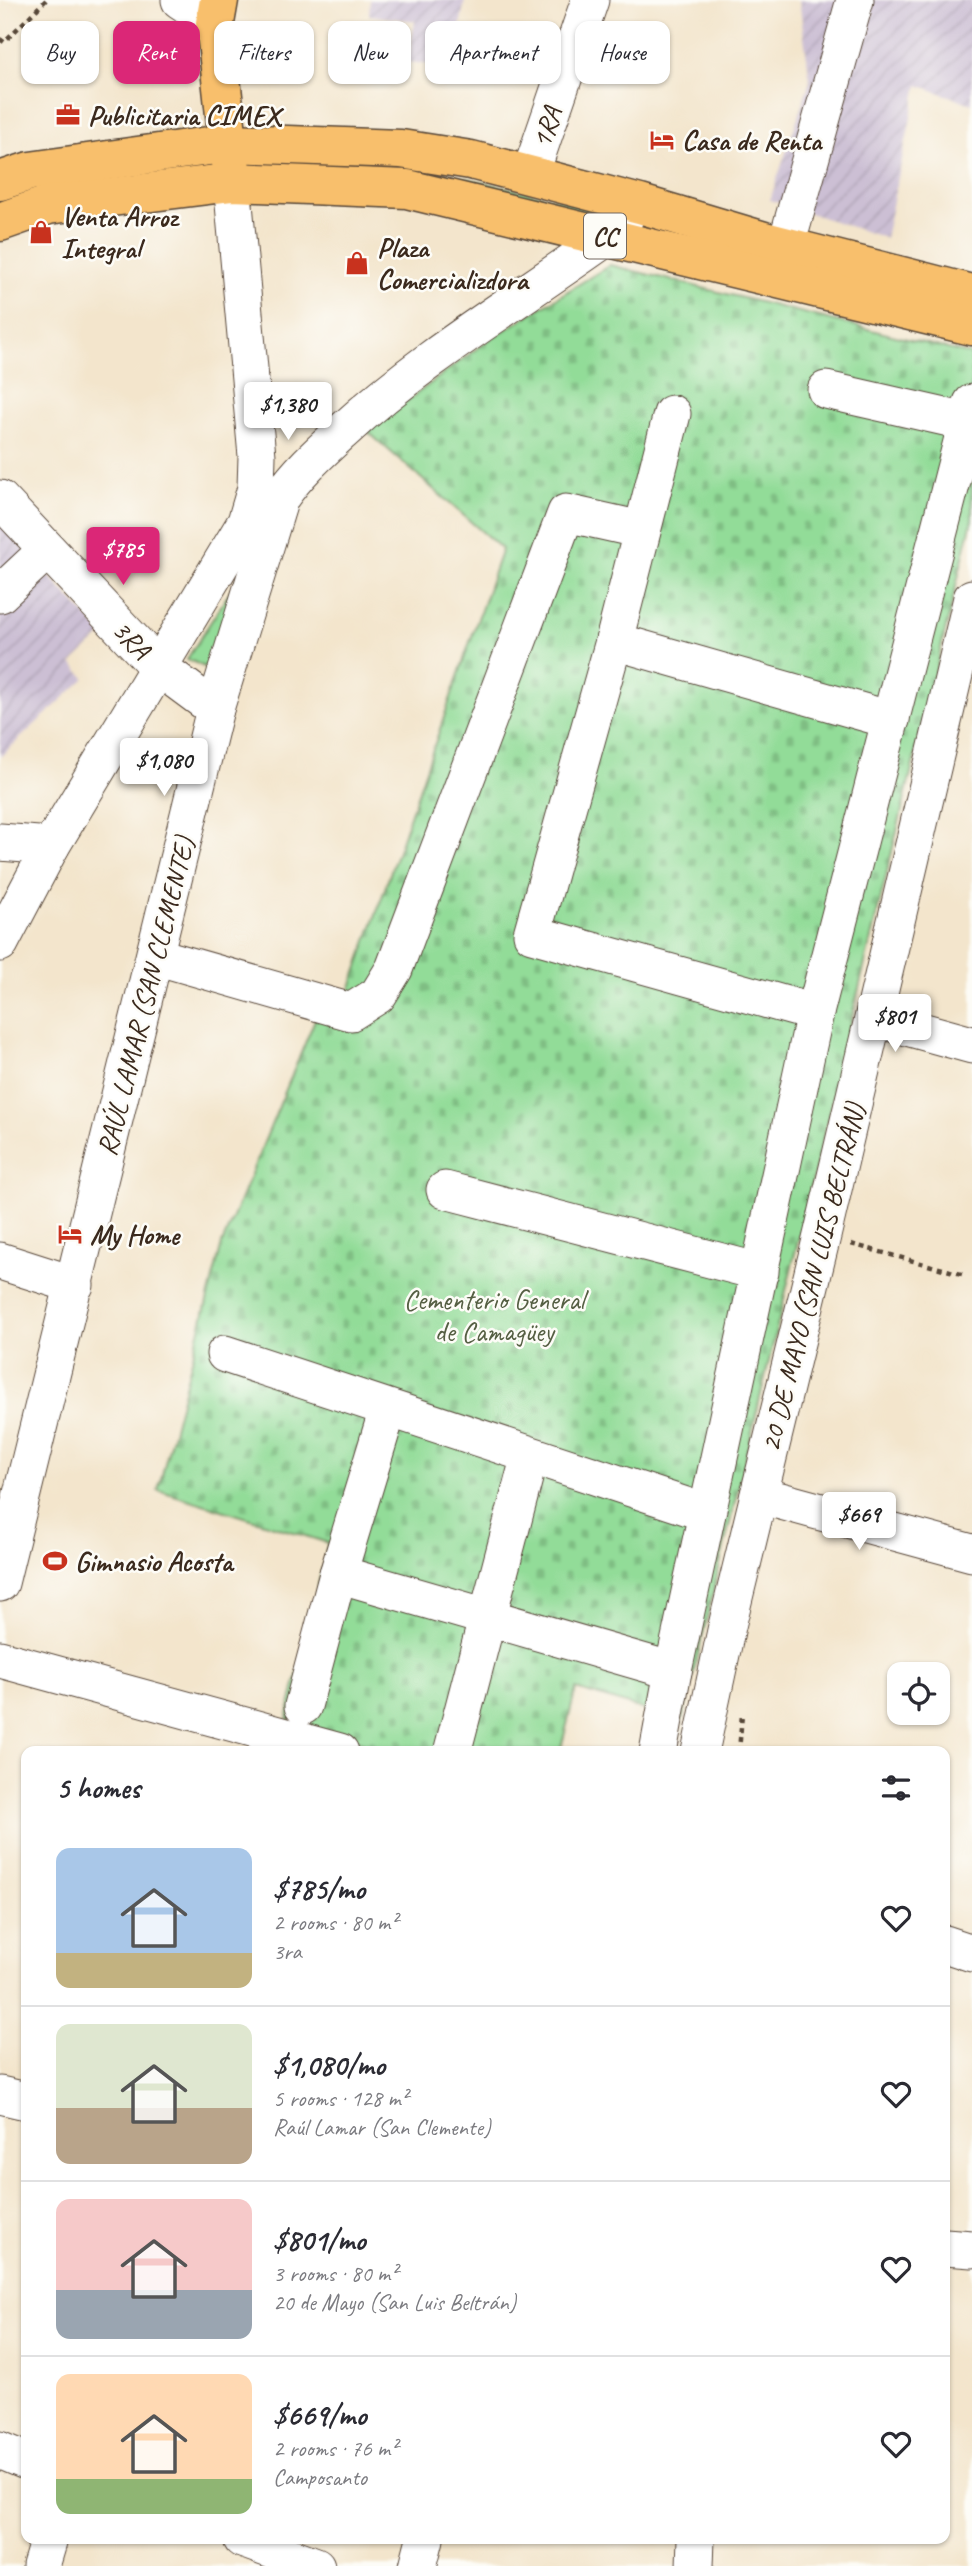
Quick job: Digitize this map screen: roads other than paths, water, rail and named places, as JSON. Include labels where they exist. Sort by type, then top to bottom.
[{"type":"main road","points":[[217,11],[232,183]]},
{"type":"main road","name":"CC","points":[[0,181],[30,170],[230,143],[401,149],[471,160],[972,294]]},
{"type":"main road","name":"CC","points":[[0,222],[48,205],[232,183],[407,189],[972,327]]},
{"type":"street","points":[[180,0],[217,11]]},
{"type":"street","name":"1RA","points":[[530,175],[590,0]]},
{"type":"street","points":[[786,246],[855,0]]},
{"type":"street","points":[[0,943],[51,846],[158,666],[258,529],[257,456],[232,183]]},
{"type":"street","name":"RAÚL LAMAR (SAN CLEMENTE)","points":[[0,1583],[75,1286],[258,529],[295,476],[388,391],[485,318],[607,237],[640,204]]},
{"type":"street","points":[[659,1746],[815,1013],[970,412],[826,390]]},
{"type":"street","points":[[672,414],[614,641],[532,934],[815,1013]]},
{"type":"street","points":[[257,456],[272,467],[295,476]]},
{"type":"street","name":"3RA","points":[[0,499],[158,666],[215,709]]},
{"type":"street","points":[[155,956],[351,1012],[378,995],[394,969],[566,513],[642,530]]},
{"type":"street","points":[[0,594],[47,550]]},
{"type":"street","points":[[930,568],[968,587]]},
{"type":"street","name":"20 DE MAYO (SAN LUIS BELTRÁN)","points":[[701,1746],[874,1018],[968,587]]},
{"type":"street","points":[[614,641],[891,720]]},
{"type":"street","points":[[0,842],[51,846]]},
{"type":"street","points":[[874,1018],[972,1045]]},
{"type":"street","points":[[446,1190],[760,1272]]},
{"type":"street","points":[[0,1261],[75,1286]]},
{"type":"street","points":[[225,1354],[707,1513]]},
{"type":"street","points":[[303,1706],[338,1574],[388,1409]]},
{"type":"street","points":[[454,1746],[530,1455]]},
{"type":"street","points":[[759,1495],[972,1553]]},
{"type":"street","points":[[338,1574],[673,1671]]},
{"type":"street","points":[[0,1659],[268,1741],[301,1746]]},
{"type":"street","points":[[950,1945],[972,1952]]},
{"type":"street","points":[[0,2095],[21,2100]]},
{"type":"street","points":[[950,2247],[972,2249]]},
{"type":"street","points":[[0,2451],[21,2458]]},
{"type":"street","points":[[41,2566],[48,2544]]},
{"type":"street","points":[[256,2544],[316,2566]]},
{"type":"street","points":[[418,2566],[424,2544]]},
{"type":"street","points":[[695,2566],[696,2544]]},
{"type":"place","name":"Publicitaria CIMEX","points":[[68,115]]},
{"type":"place","name":"Casa de Renta","points":[[662,140]]},
{"type":"place","name":"Venta Arroz Integral","points":[[41,232]]},
{"type":"place","name":"Plaza Comercializdora","points":[[357,263]]},
{"type":"place","name":"My Home","points":[[70,1234]]},
{"type":"place","name":"Gimnasio Acosta","points":[[55,1561]]},
{"type":"park label","name":"Cementerio General de Camagüey","points":[[494,1315]]}]
